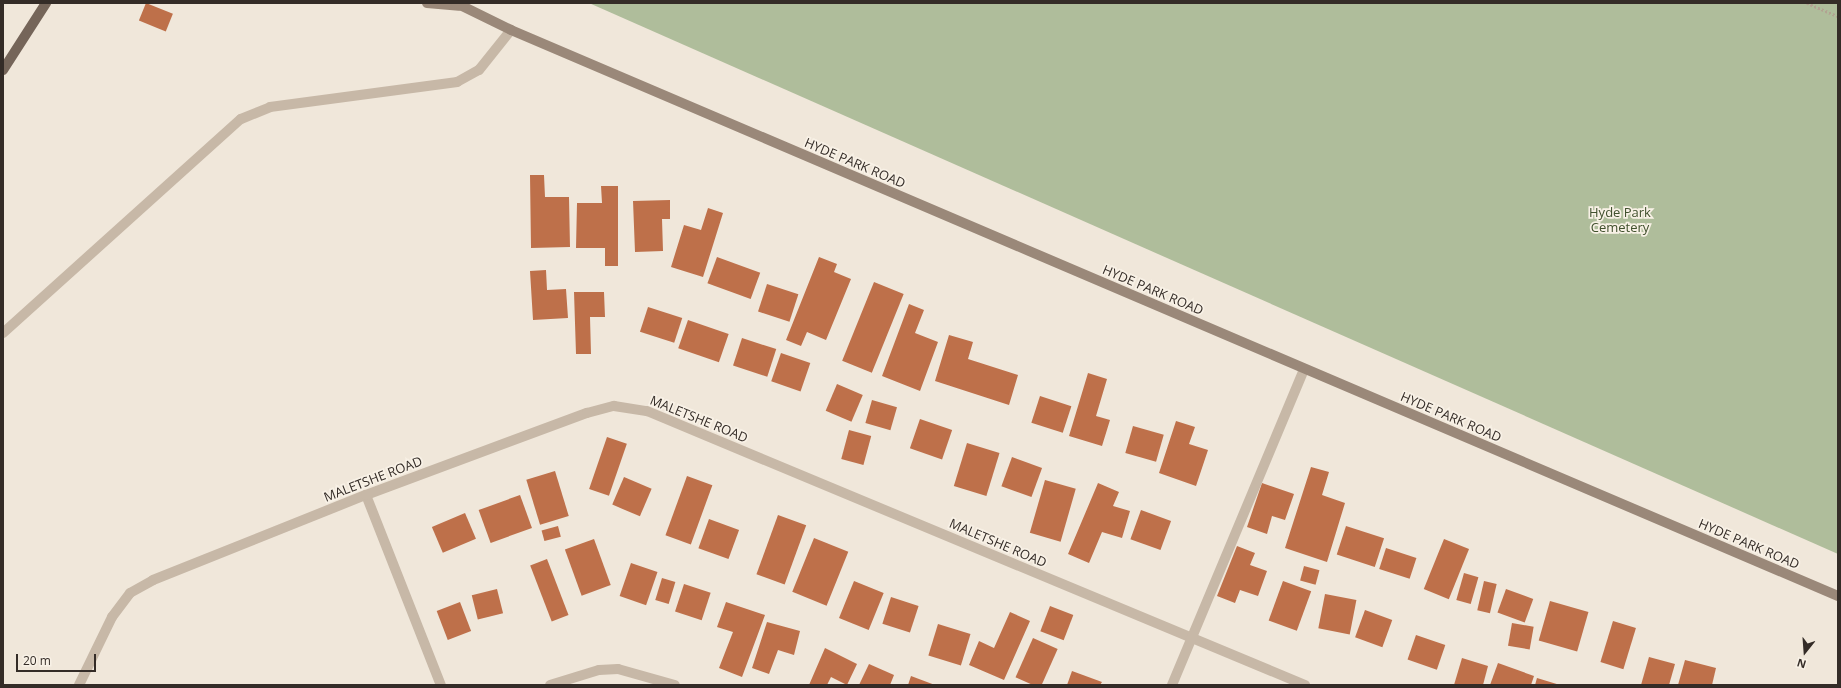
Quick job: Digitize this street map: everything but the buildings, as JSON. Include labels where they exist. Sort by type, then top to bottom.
[{"type":"main road","points":[[3,70],[44,6],[53,3]]},
{"type":"street","name":"HYDE PARK ROAD","points":[[427,3],[458,4],[511,30],[1838,596]]},
{"type":"street","points":[[3,333],[241,119],[270,107],[458,82],[479,70],[511,30]]},
{"type":"street","points":[[1172,685],[1304,369]]},
{"type":"street","name":"MALETSHE ROAD","points":[[79,685],[112,617],[130,593],[152,580],[366,495],[587,413],[614,406],[647,411],[1305,685]]},
{"type":"street","points":[[366,495],[441,685]]},
{"type":"street","points":[[550,685],[605,670],[675,685]]},
{"type":"path","points":[[1807,3],[1838,16]]},
{"type":"green space","name":"Hyde Park Cemetery","points":[[589,3],[1838,3],[1838,554]]}]
